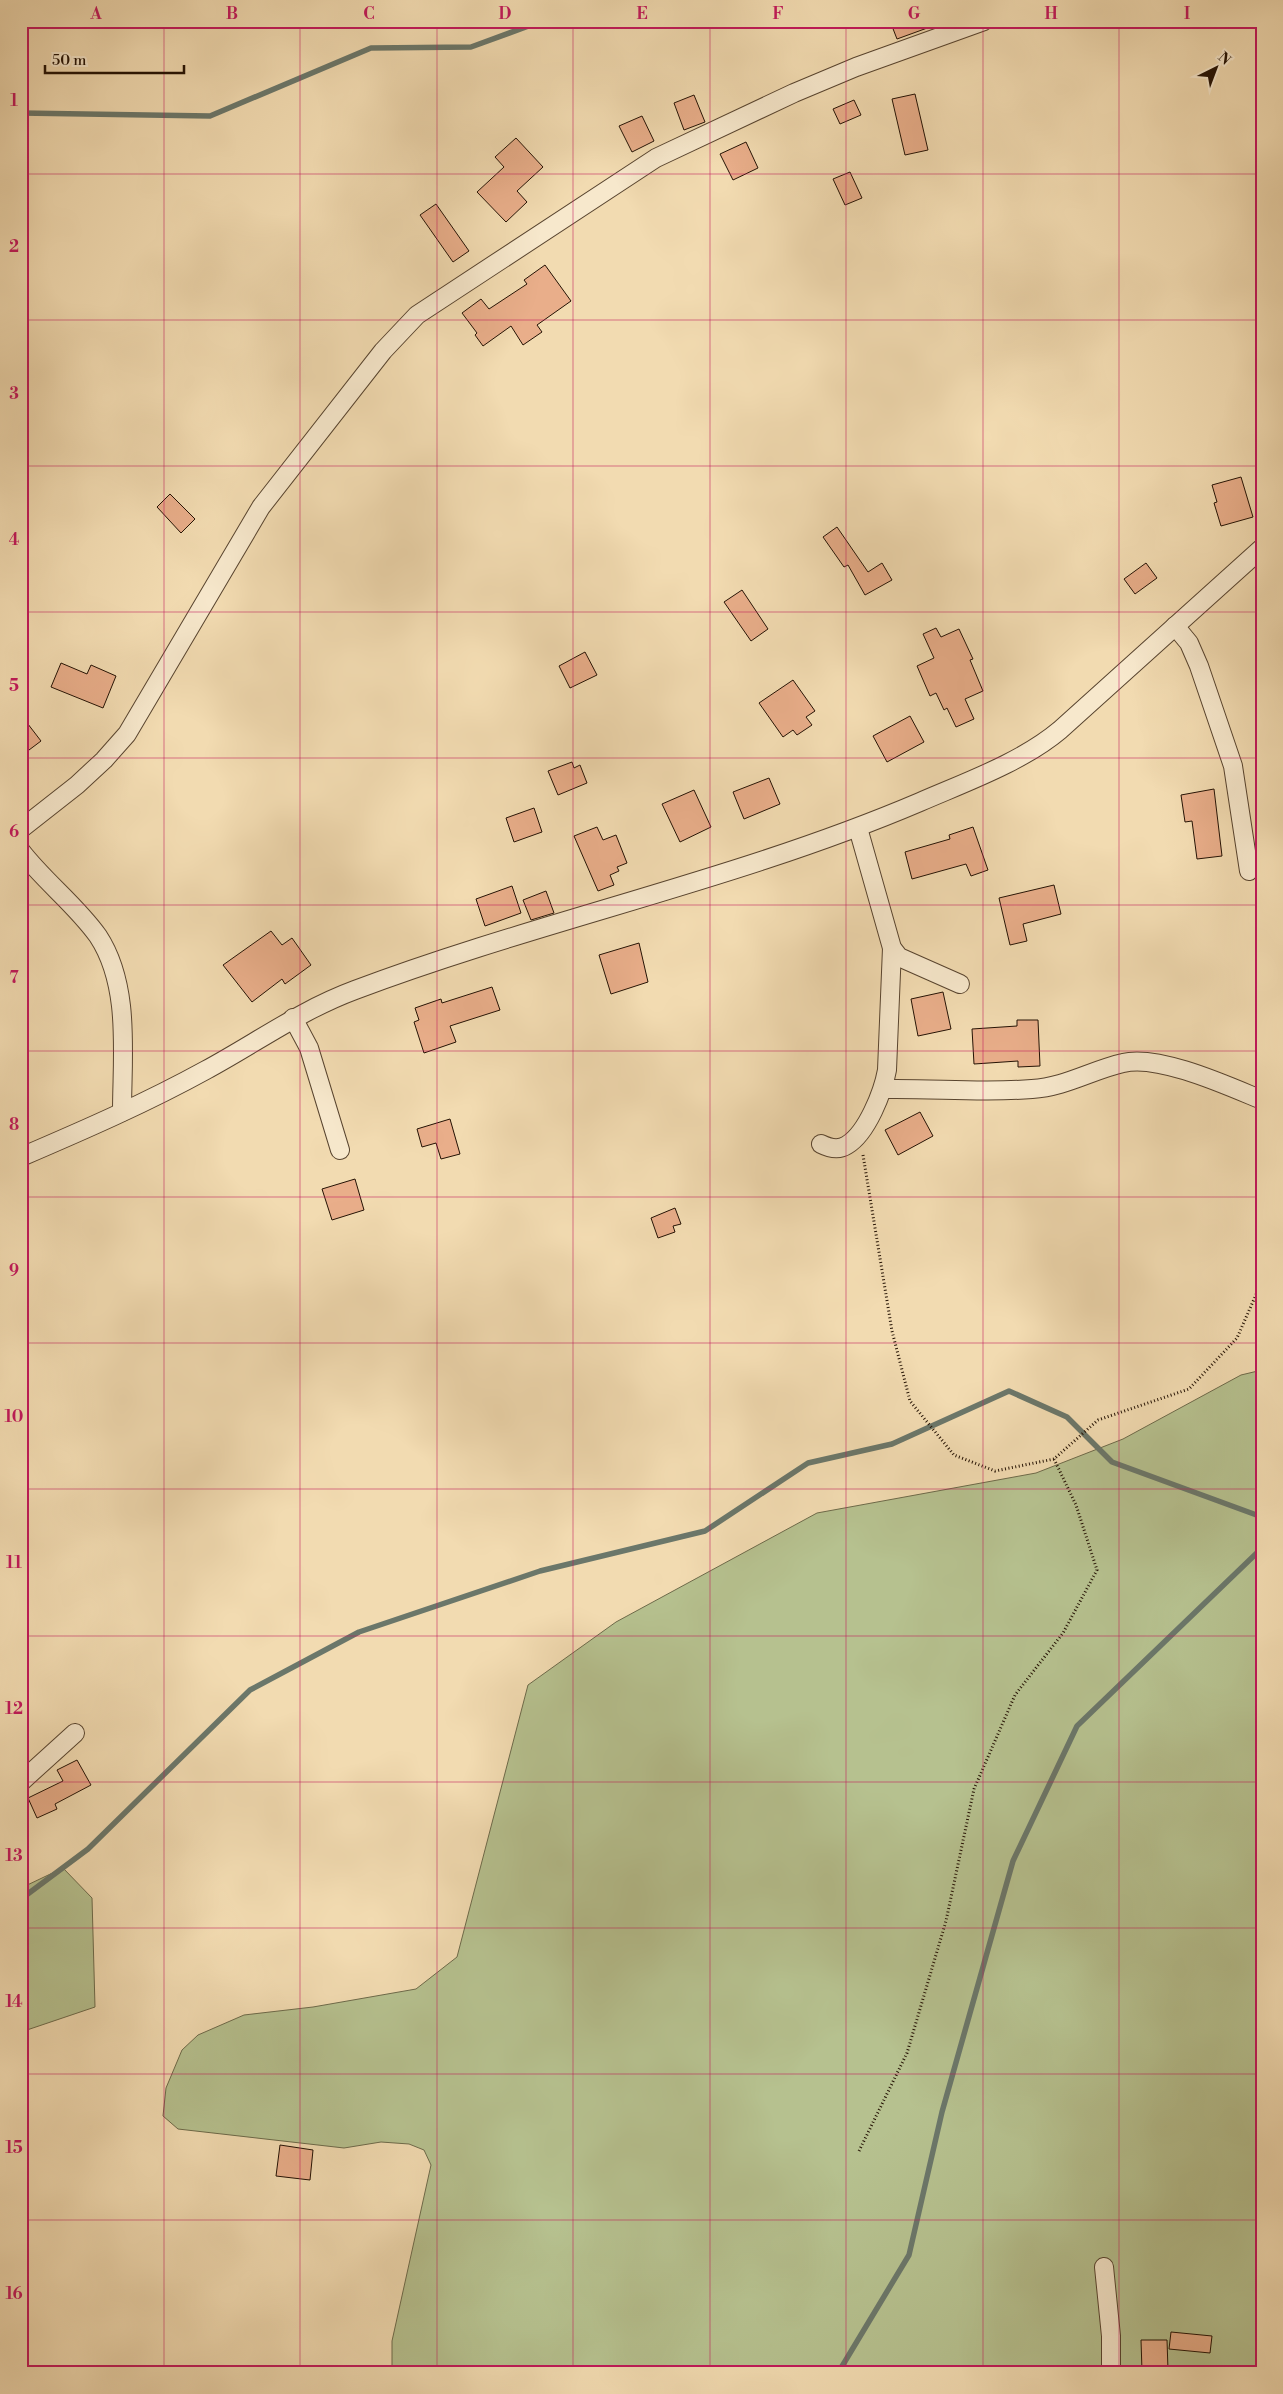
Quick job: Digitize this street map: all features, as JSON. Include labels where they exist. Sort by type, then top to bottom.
[{"type":"street","points":[[21,828],[77,785],[104,760],[127,734],[261,507],[383,351],[402,328],[417,315],[656,158],[856,67],[984,21]]},
{"type":"street","points":[[21,1157],[122,1112],[210,1068],[293,1018],[353,990],[425,965],[709,878],[858,828],[962,783],[1046,742],[1262,548]]},
{"type":"street","points":[[1175,626],[1189,644],[1200,666],[1233,766],[1249,871]]},
{"type":"street","points":[[821,1144],[832,1149],[846,1146],[859,1134],[884,1089],[888,1061],[892,948],[858,828]]},
{"type":"street","points":[[21,850],[98,936],[110,959],[120,992],[122,1112]]},
{"type":"street","points":[[892,948],[900,957],[927,971],[960,984]]},
{"type":"street","points":[[293,1018],[309,1048],[340,1150]]},
{"type":"street","points":[[884,1089],[1034,1089],[1059,1085],[1126,1062],[1145,1062],[1169,1066],[1211,1079],[1262,1100]]},
{"type":"street","points":[[21,1782],[75,1733]]},
{"type":"street","points":[[1104,2267],[1111,2336],[1111,2373]]},
{"type":"path","points":[[859,1134],[892,1332],[910,1401],[954,1455],[995,1472],[1054,1459],[1098,1420],[1189,1389],[1237,1338],[1262,1281]]},
{"type":"path","points":[[859,2151],[907,2053],[946,1921],[974,1789],[1015,1695],[1063,1632],[1097,1570],[1076,1505],[1054,1459]]},
{"type":"green space","points":[[1262,1370],[1262,2373],[392,2373],[392,2341],[431,2165],[424,2150],[409,2144],[381,2142],[344,2148],[178,2129],[163,2116],[166,2088],[182,2050],[198,2035],[244,2015],[313,2007],[416,1989],[457,1957],[528,1685],[616,1622],[817,1513],[1036,1473],[1123,1439],[1241,1375]]},
{"type":"green space","points":[[63,1868],[92,1898],[95,2007],[21,2032],[21,1888]]},
{"type":"building","points":[[890,21],[941,21],[941,23],[897,39]]},
{"type":"building","points":[[915,94],[928,150],[905,155],[892,99]]},
{"type":"building","points":[[694,95],[705,122],[684,130],[674,103]]},
{"type":"building","points":[[854,100],[861,115],[840,124],[833,109]]},
{"type":"building","points":[[642,116],[654,141],[632,152],[619,126]]},
{"type":"building","points":[[516,138],[543,167],[517,191],[527,202],[506,222],[477,192],[504,167],[495,157]]},
{"type":"building","points":[[746,142],[758,168],[733,180],[720,154]]},
{"type":"building","points":[[850,172],[862,198],[845,205],[833,179]]},
{"type":"building","points":[[436,204],[469,251],[453,262],[420,215]]},
{"type":"building","points":[[545,265],[571,301],[537,325],[542,332],[523,345],[511,326],[483,346],[475,335],[477,333],[462,313],[481,299],[489,309],[527,284],[524,280]]},
{"type":"building","points":[[1241,477],[1253,517],[1221,526],[1214,503],[1217,502],[1212,485]]},
{"type":"building","points":[[170,494],[195,519],[181,533],[157,507]]},
{"type":"building","points":[[837,527],[868,572],[882,563],[892,580],[865,595],[848,565],[844,567],[823,537]]},
{"type":"building","points":[[1146,563],[1157,578],[1135,594],[1124,579]]},
{"type":"building","points":[[742,590],[768,629],[751,641],[724,602]]},
{"type":"building","points":[[936,628],[941,637],[959,629],[973,659],[970,660],[983,691],[965,699],[974,719],[956,727],[947,708],[944,710],[936,693],[930,696],[917,666],[934,658],[923,634]]},
{"type":"building","points":[[585,652],[597,675],[570,688],[559,666]]},
{"type":"building","points":[[61,663],[87,674],[91,665],[116,676],[103,708],[51,687]]},
{"type":"building","points":[[793,680],[815,711],[806,717],[812,725],[797,735],[793,730],[783,737],[759,703]]},
{"type":"building","points":[[21,715],[41,741],[21,756]]},
{"type":"building","points":[[910,716],[924,742],[887,762],[873,736]]},
{"type":"building","points":[[572,762],[574,768],[580,765],[587,783],[558,795],[548,771]]},
{"type":"building","points":[[769,778],[780,804],[744,819],[733,792]]},
{"type":"building","points":[[1214,789],[1222,856],[1197,859],[1192,821],[1185,822],[1181,795]]},
{"type":"building","points":[[694,790],[711,827],[680,842],[662,804]]},
{"type":"building","points":[[534,808],[542,832],[514,842],[506,818]]},
{"type":"building","points":[[597,827],[603,840],[616,835],[627,863],[617,867],[619,871],[610,875],[614,885],[598,891],[574,836]]},
{"type":"building","points":[[973,827],[988,870],[971,876],[966,864],[912,879],[905,852],[950,839],[949,835]]},
{"type":"building","points":[[1054,885],[1061,914],[1023,924],[1027,941],[1010,945],[999,898]]},
{"type":"building","points":[[512,886],[521,913],[485,926],[476,899]]},
{"type":"building","points":[[546,891],[554,913],[531,920],[523,900]]},
{"type":"building","points":[[271,931],[282,945],[292,938],[311,965],[285,984],[282,979],[252,1002],[223,965]]},
{"type":"building","points":[[639,943],[648,982],[611,994],[599,955]]},
{"type":"building","points":[[492,987],[500,1010],[450,1026],[456,1042],[424,1053],[414,1022],[419,1020],[415,1008],[441,999],[442,1003]]},
{"type":"building","points":[[943,992],[951,1029],[918,1036],[911,999]]},
{"type":"building","points":[[1017,1020],[1038,1020],[1040,1066],[1018,1067],[1018,1061],[974,1064],[972,1029],[1017,1026]]},
{"type":"building","points":[[920,1112],[933,1136],[898,1155],[885,1130]]},
{"type":"building","points":[[450,1119],[460,1154],[441,1159],[436,1143],[422,1147],[417,1129]]},
{"type":"building","points":[[355,1179],[364,1210],[332,1220],[322,1189]]},
{"type":"building","points":[[675,1208],[681,1224],[673,1226],[675,1232],[658,1238],[651,1218]]},
{"type":"building","points":[[77,1760],[91,1785],[55,1804],[57,1809],[37,1818],[28,1798],[63,1781],[57,1770]]},
{"type":"building","points":[[280,2145],[313,2150],[310,2180],[276,2176]]},
{"type":"building","points":[[1171,2332],[1212,2336],[1210,2353],[1169,2349]]},
{"type":"building","points":[[1141,2340],[1167,2340],[1168,2370],[1142,2371]]},
{"type":"waterway","points":[[21,113],[210,116],[371,48],[471,47],[542,21]]},
{"type":"waterway","points":[[21,1899],[88,1849],[250,1690],[359,1632],[540,1571],[705,1531],[808,1463],[892,1444],[1009,1391],[1067,1417],[1112,1462],[1262,1517]]},
{"type":"waterway","points":[[838,2373],[909,2255],[942,2112],[1013,1861],[1077,1726],[1262,1548]]}]
